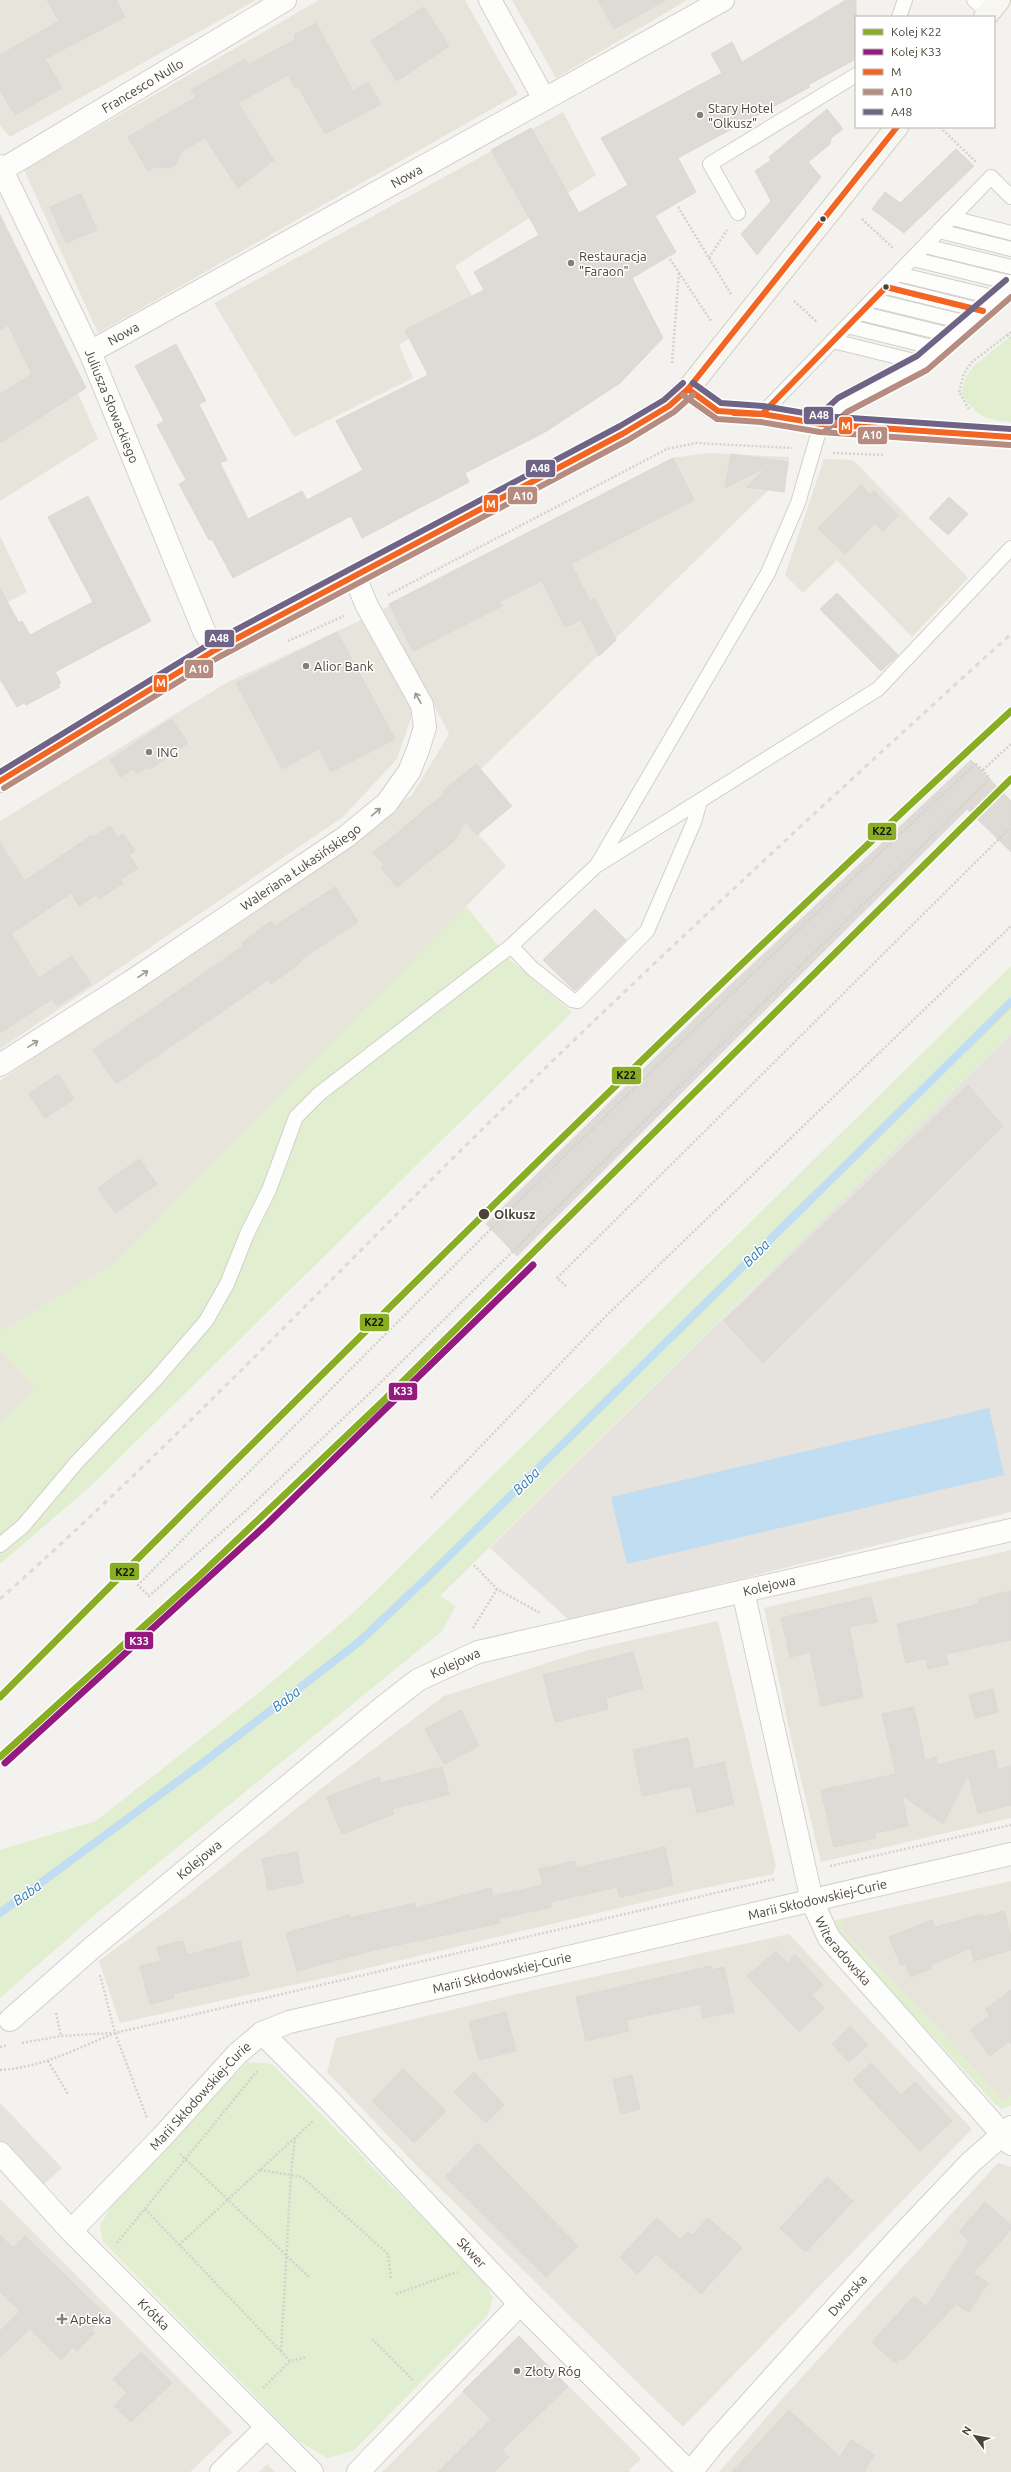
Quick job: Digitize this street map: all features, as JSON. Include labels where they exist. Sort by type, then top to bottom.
[{"type":"street","name":"Francesco Nullo","points":[[1,169],[285,0]]},
{"type":"street","points":[[490,0],[544,99]]},
{"type":"street","name":"Nowa","points":[[90,352],[723,0]]},
{"type":"street","points":[[0,781],[214,650],[355,577],[624,433],[669,406],[688,389],[896,128]]},
{"type":"street","name":"Juliusza Słowackiego","points":[[1,169],[90,352],[204,631],[214,650]]},
{"type":"street","points":[[821,424],[842,405],[922,363],[981,312]]},
{"type":"street","points":[[688,389],[718,412],[762,414],[821,424],[1011,437]]},
{"type":"street","name":"Waleriana Łukasińskiego","points":[[0,1064],[132,981],[347,836],[391,797],[409,772],[418,750],[425,727],[422,705],[367,606],[355,577]]},
{"type":"street","name":"Kolejowa","points":[[10,2020],[92,1947],[418,1680],[478,1652],[1011,1530]]},
{"type":"street","name":"Witeradowska","points":[[743,1591],[812,1901],[829,1938],[1008,2134]]},
{"type":"street","name":"Marii Skłodowskiej-Curie","points":[[71,2231],[162,2137],[237,2054],[262,2034],[289,2022],[1011,1854]]},
{"type":"street","name":"Skwer","points":[[262,2034],[332,2103],[520,2304],[690,2472]]},
{"type":"street","name":"Dworska","points":[[690,2472],[715,2442],[896,2241],[970,2163],[1008,2134]]},
{"type":"street","name":"Krótka","points":[[0,2153],[102,2263],[266,2428],[312,2472]]},
{"type":"street","points":[[358,2472],[520,2304]]},
{"type":"street","points":[[221,2472],[266,2428]]},
{"type":"lane","points":[[899,16],[905,0]]},
{"type":"lane","points":[[738,213],[710,164],[855,76]]},
{"type":"lane","points":[[762,414],[991,177],[1011,197]]},
{"type":"lane","points":[[952,218],[1011,233]]},
{"type":"lane","points":[[939,231],[1011,249]]},
{"type":"lane","points":[[925,246],[1011,267]]},
{"type":"lane","points":[[913,259],[981,312]]},
{"type":"lane","points":[[898,274],[981,312]]},
{"type":"lane","points":[[886,287],[981,312]]},
{"type":"lane","points":[[873,300],[981,312]]},
{"type":"lane","points":[[860,313],[981,312]]},
{"type":"lane","points":[[847,326],[981,312]]},
{"type":"lane","points":[[833,341],[922,363]]},
{"type":"lane","points":[[597,865],[768,573],[798,503],[821,424]]},
{"type":"lane","points":[[0,1545],[23,1526],[77,1462],[155,1380],[206,1321],[227,1284],[247,1234],[269,1190],[296,1117],[319,1094],[511,946],[597,865],[878,689],[1011,548]]},
{"type":"lane","points":[[511,946],[533,969],[572,1000],[578,1001],[647,931],[694,822],[700,801]]},
{"type":"path","points":[[941,128],[979,165]]},
{"type":"path","points":[[678,207],[734,300]]},
{"type":"path","points":[[709,258],[738,213]]},
{"type":"path","points":[[862,220],[893,248]]},
{"type":"path","points":[[670,259],[712,323]]},
{"type":"path","points":[[672,363],[679,272]]},
{"type":"path","points":[[794,301],[817,322]]},
{"type":"path","points":[[970,411],[959,392],[964,373],[972,362],[1011,332]]},
{"type":"path","points":[[1007,335],[1011,338]]},
{"type":"path","points":[[380,599],[667,449],[696,442],[796,449]]},
{"type":"path","points":[[983,770],[1011,744]]},
{"type":"path","points":[[976,764],[983,770],[990,778],[372,1391],[250,1508],[149,1596],[138,1585],[410,1307],[663,1058],[976,764]]},
{"type":"path","points":[[566,1286],[557,1278],[1011,827]]},
{"type":"path","points":[[431,1498],[607,1315],[1011,926]]},
{"type":"path","points":[[474,1565],[497,1589],[572,1630]]},
{"type":"path","points":[[823,1868],[1011,1825]]},
{"type":"path","points":[[0,2070],[15,2069],[48,2061],[115,2033],[775,1879]]},
{"type":"path","points":[[92,1947],[115,2033],[151,2126],[310,2278]]},
{"type":"path","points":[[0,2046],[61,2036],[115,2033]]},
{"type":"path","points":[[48,2061],[68,2094]]},
{"type":"path","points":[[102,2263],[263,2065]]},
{"type":"path","points":[[179,2245],[332,2103]]},
{"type":"path","points":[[281,2351],[291,2174],[295,2137]]},
{"type":"path","points":[[260,2170],[302,2177],[388,2254],[391,2279]]},
{"type":"path","points":[[145,2209],[290,2361]]},
{"type":"path","points":[[396,2294],[482,2263]]},
{"type":"path","points":[[372,2339],[430,2397]]},
{"type":"path","points":[[245,2407],[290,2361],[307,2357]]},
{"type":"shaded area","points":[[0,0],[256,0],[10,137],[0,125]]},
{"type":"shaded area","points":[[319,0],[465,0],[518,94],[98,333],[24,170]]},
{"type":"shaded area","points":[[512,0],[687,0],[556,78]]},
{"type":"shaded area","points":[[563,112],[596,175],[455,266],[474,299],[399,345],[413,378],[294,437],[214,303]]},
{"type":"shaded area","points":[[0,215],[98,439],[0,501]]},
{"type":"shaded area","points":[[708,453],[789,457],[788,471],[449,800],[506,866],[115,1263],[0,1332],[0,1081],[412,795],[449,734],[383,609],[672,458]]},
{"type":"shaded area","points":[[824,459],[853,460],[968,578],[912,637],[837,560],[803,593],[785,575]]},
{"type":"shaded area","points":[[0,536],[27,592],[0,606]]},
{"type":"shaded area","points":[[361,620],[413,712],[397,759],[343,817],[0,1049],[0,821],[226,683]]},
{"type":"shaded area","points":[[1011,1034],[1011,1512],[570,1621],[490,1548]]},
{"type":"shaded area","points":[[0,1350],[36,1388],[0,1423]]},
{"type":"shaded area","points":[[1011,1550],[1011,1818],[821,1862],[791,1738],[764,1608]]},
{"type":"shaded area","points":[[718,1621],[776,1866],[773,1874],[690,1891],[356,1971],[120,2023],[99,1961],[188,1895],[318,1791],[444,1696],[588,1650]]},
{"type":"shaded area","points":[[1011,1881],[1011,2095],[1003,2101],[935,2025],[841,1929],[845,1918]]},
{"type":"shaded area","points":[[789,1934],[972,2129],[683,2427],[416,2165],[327,2072],[336,2038],[525,1992]]},
{"type":"shaded area","points":[[0,2103],[62,2168],[42,2186],[0,2141]]},
{"type":"shaded area","points":[[998,2163],[1011,2167],[1011,2472],[719,2472],[791,2389]]},
{"type":"shaded area","points":[[0,2199],[232,2432],[190,2472],[0,2472]]},
{"type":"shaded area","points":[[519,2336],[641,2459],[629,2470],[631,2472],[382,2472]]},
{"type":"shaded area","points":[[267,2464],[275,2472],[259,2472]]},
{"type":"green space","points":[[1011,336],[1011,422],[995,420],[982,415],[970,406],[961,393],[966,376],[975,365]]},
{"type":"green space","points":[[466,906],[509,959],[572,1012],[93,1484],[0,1564],[0,1423],[36,1388],[0,1350],[0,1332],[115,1263]]},
{"type":"green space","points":[[1011,966],[1011,1034],[440,1596],[456,1606],[442,1631],[97,1913],[0,1998],[0,1850],[96,1821],[266,1687],[353,1613]]},
{"type":"green space","points":[[845,1918],[841,1929],[935,2025],[1003,2101],[1011,2095],[1011,2106],[1002,2109],[995,2104],[835,1930],[832,1924],[836,1920]]},
{"type":"green space","points":[[247,2062],[272,2064],[483,2280],[493,2298],[488,2315],[353,2451],[327,2458],[299,2441],[103,2242],[100,2225],[114,2202]]},
{"type":"water","points":[[989,1408],[1004,1475],[627,1564],[611,1497]]},
{"type":"building","points":[[47,0],[116,0],[125,17],[45,59],[62,88],[15,115],[0,90],[0,55],[59,21]]},
{"type":"building","points":[[598,0],[666,0],[614,29]]},
{"type":"building","points":[[846,0],[856,0],[855,60],[808,85],[810,87],[678,158],[696,192],[655,216],[676,252],[632,278],[663,338],[620,383],[545,432],[465,473],[469,482],[362,538],[351,516],[233,578],[212,539],[209,540],[179,484],[186,480],[157,425],[164,421],[135,366],[176,344],[206,401],[199,404],[227,460],[220,463],[248,519],[302,491],[307,500],[363,470],[336,421],[428,375],[405,330],[484,290],[474,272],[539,235],[491,150],[531,128],[579,213],[628,185],[601,138],[722,73],[711,54],[732,42],[742,62]]},
{"type":"building","points":[[424,7],[449,46],[397,81],[371,41]]},
{"type":"building","points":[[316,23],[353,91],[368,82],[381,104],[325,134],[298,86],[295,88],[288,75],[238,103],[274,160],[238,188],[205,138],[182,151],[175,165],[170,168],[155,167],[148,171],[128,137],[196,97],[191,90],[245,59],[248,65],[296,39],[294,35]]},
{"type":"building","points":[[827,109],[843,129],[831,138],[830,144],[808,162],[821,177],[757,255],[741,234],[771,201],[755,171],[771,160],[769,157]]},
{"type":"building","points":[[956,149],[974,166],[904,233],[872,209],[885,192],[900,203]]},
{"type":"building","points":[[81,194],[97,230],[66,243],[50,207]]},
{"type":"building","points":[[0,215],[86,388],[0,443],[0,394],[32,374],[8,325],[0,330]]},
{"type":"building","points":[[731,454],[788,462],[784,492],[747,487],[766,467],[725,488]]},
{"type":"building","points":[[673,458],[694,500],[571,564],[590,601],[595,599],[616,640],[599,656],[581,620],[565,627],[542,581],[499,602],[502,606],[413,651],[389,604]]},
{"type":"building","points":[[861,485],[870,495],[874,491],[898,515],[883,531],[875,523],[845,554],[818,528]]},
{"type":"building","points":[[88,496],[151,621],[55,672],[61,683],[58,684],[60,687],[26,705],[24,703],[17,707],[0,679],[0,588],[19,623],[22,621],[30,635],[93,602],[48,517]]},
{"type":"building","points":[[949,497],[968,514],[948,535],[929,518]]},
{"type":"building","points":[[837,593],[898,655],[881,671],[820,609]]},
{"type":"building","points":[[337,632],[395,739],[331,772],[319,749],[282,769],[236,683]]},
{"type":"building","name":"ING","points":[[171,719],[188,743],[150,769],[148,766],[137,774],[134,768],[121,777],[110,760]]},
{"type":"building","points":[[971,760],[1011,801],[1011,852],[967,809],[517,1256],[486,1224],[705,1009]]},
{"type":"building","points":[[476,764],[512,806],[477,835],[466,821],[454,841],[397,887],[381,868],[384,865],[373,853],[445,793],[443,791]]},
{"type":"building","points":[[110,826],[118,838],[123,834],[135,851],[129,855],[138,868],[120,880],[123,883],[99,899],[96,895],[79,906],[71,893],[11,934],[39,978],[72,956],[91,984],[57,1006],[52,999],[0,1033],[0,843],[25,881],[92,835],[93,837]]},
{"type":"building","points":[[335,887],[358,922],[300,960],[301,962],[271,984],[268,980],[116,1084],[93,1050],[243,946],[241,944],[271,921],[275,926]]},
{"type":"building","points":[[595,909],[626,940],[575,991],[543,960]]},
{"type":"building","points":[[58,1074],[74,1099],[45,1118],[29,1094]]},
{"type":"building","points":[[968,1085],[1003,1126],[763,1363],[724,1321]]},
{"type":"building","points":[[139,1159],[157,1184],[115,1213],[98,1188]]},
{"type":"building","points":[[1011,1591],[1011,1640],[946,1654],[948,1664],[928,1669],[926,1658],[906,1663],[897,1624],[979,1604],[978,1599]]},
{"type":"building","points":[[871,1597],[877,1622],[849,1627],[863,1697],[821,1706],[810,1652],[790,1657],[781,1618]]},
{"type":"building","points":[[633,1652],[643,1688],[606,1698],[608,1709],[555,1722],[543,1675]]},
{"type":"building","points":[[993,1689],[998,1712],[975,1718],[969,1695]]},
{"type":"building","points":[[914,1707],[925,1760],[936,1757],[937,1765],[994,1750],[998,1769],[1011,1766],[1011,1805],[978,1813],[968,1775],[943,1824],[902,1795],[908,1826],[874,1833],[876,1838],[834,1847],[821,1790],[896,1774],[882,1714]]},
{"type":"building","points":[[461,1710],[479,1746],[444,1764],[425,1729]]},
{"type":"building","points":[[688,1738],[694,1769],[724,1762],[734,1804],[697,1813],[691,1786],[642,1796],[633,1750]]},
{"type":"building","points":[[442,1767],[449,1794],[392,1809],[394,1814],[342,1834],[327,1797],[379,1777],[381,1783]]},
{"type":"building","points":[[665,1847],[673,1885],[620,1897],[617,1887],[550,1902],[551,1907],[499,1919],[500,1923],[370,1951],[297,1971],[286,1933],[349,1915],[350,1918],[415,1903],[416,1908],[491,1888],[493,1896],[543,1885],[539,1869],[575,1861],[576,1868]]},
{"type":"building","points":[[297,1852],[303,1883],[268,1890],[262,1859]]},
{"type":"building","points":[[1004,1911],[1011,1937],[1011,1950],[974,1961],[971,1948],[931,1965],[932,1968],[911,1977],[905,1964],[901,1966],[889,1937],[932,1920],[935,1927],[983,1914],[983,1917]]},
{"type":"building","points":[[183,1941],[187,1955],[240,1941],[249,1976],[173,1994],[174,1998],[150,2004],[140,1966],[161,1961],[157,1947]]},
{"type":"building","points":[[776,1951],[787,1963],[795,1955],[823,1985],[812,1995],[824,2008],[799,2032],[747,1976]]},
{"type":"building","points":[[711,1966],[712,1970],[724,1967],[734,2012],[703,2018],[700,2004],[626,2020],[629,2031],[586,2041],[576,1997]]},
{"type":"building","points":[[1011,1990],[1011,2044],[1009,2041],[990,2056],[971,2030],[990,2016],[985,2010]]},
{"type":"building","points":[[506,2012],[516,2051],[479,2060],[469,2022]]},
{"type":"building","points":[[850,2026],[868,2045],[849,2062],[832,2044]]},
{"type":"building","points":[[871,2063],[901,2095],[915,2082],[952,2121],[920,2151],[853,2080]]},
{"type":"building","points":[[403,2069],[446,2111],[414,2143],[372,2101]]},
{"type":"building","points":[[474,2072],[504,2105],[486,2123],[454,2092]]},
{"type":"building","points":[[632,2075],[640,2109],[621,2114],[613,2080]]},
{"type":"building","points":[[478,2143],[578,2246],[546,2277],[445,2177]]},
{"type":"building","points":[[827,2177],[853,2201],[806,2252],[780,2228]]},
{"type":"building","points":[[985,2202],[1011,2225],[1011,2230],[973,2273],[988,2283],[969,2312],[956,2304],[903,2360],[900,2358],[895,2363],[872,2342],[914,2296],[926,2307],[969,2241],[959,2232]]},
{"type":"building","points":[[657,2218],[680,2240],[687,2232],[692,2235],[708,2218],[742,2248],[701,2294],[656,2254],[637,2274],[620,2257]]},
{"type":"building","points":[[0,2235],[13,2248],[25,2236],[106,2315],[91,2330],[95,2333],[77,2351],[73,2347],[61,2360],[30,2329],[0,2357],[0,2331],[20,2311],[0,2292]]},
{"type":"building","points":[[519,2336],[568,2387],[502,2450],[509,2457],[494,2472],[438,2472],[491,2419],[463,2391]]},
{"type":"building","points":[[141,2352],[172,2383],[131,2422],[114,2406],[127,2393],[113,2379]]},
{"type":"building","points":[[789,2410],[840,2457],[851,2440],[875,2455],[864,2472],[732,2472]]},
{"type":"waterway","name":"Baba","points":[[0,1913],[204,1762],[360,1641],[432,1573],[1011,1002]]},
{"type":"railway","points":[[0,1599],[175,1435],[458,1153],[594,1021],[801,826],[1011,634]]},
{"type":"rail line","name":"K22","points":[[0,1697],[500,1198],[882,831],[1011,711]]},
{"type":"rail line","name":"K22","points":[[0,1757],[199,1576],[382,1402],[1011,779]]},
{"type":"rail line","name":"K33","points":[[5,1763],[266,1525],[533,1265]]},
{"type":"transit line","name":"M","points":[[0,781],[215,650],[624,433],[669,406],[688,389],[896,128]]},
{"type":"transit line","name":"A48","points":[[816,418],[838,398],[917,356],[1006,280]]},
{"type":"transit line","name":"M","points":[[886,287],[983,311]]},
{"type":"transit line","name":"M","points":[[734,413],[762,414],[886,287]]},
{"type":"transit line","name":"A10","points":[[826,430],[847,412],[927,370],[1011,297]]},
{"type":"transit line","name":"A48","points":[[0,772],[211,643],[620,426],[664,400],[683,383]]},
{"type":"transit line","name":"A48","points":[[693,383],[721,403],[763,406],[822,416],[1011,429]]},
{"type":"transit line","name":"M","points":[[688,389],[718,411],[762,414],[821,424],[1011,437]]},
{"type":"transit line","name":"A10","points":[[683,395],[717,419],[761,422],[820,432],[1010,445]]},
{"type":"transit line","name":"A10","points":[[4,788],[219,657],[628,440],[674,412],[693,395]]},
{"type":"place","name":"Stary Hotel \"Olkusz\"","points":[[700,115]]},
{"type":"place","name":"Restauracja \"Faraon\"","points":[[571,263]]},
{"type":"place","name":"Alior Bank","points":[[306,666]]},
{"type":"place","name":"ING","points":[[149,752]]},
{"type":"place","name":"Olkusz","points":[[484,1214]]},
{"type":"place","name":"Apteka","points":[[62,2319]]},
{"type":"place","name":"Złoty Róg","points":[[517,2371]]}]
